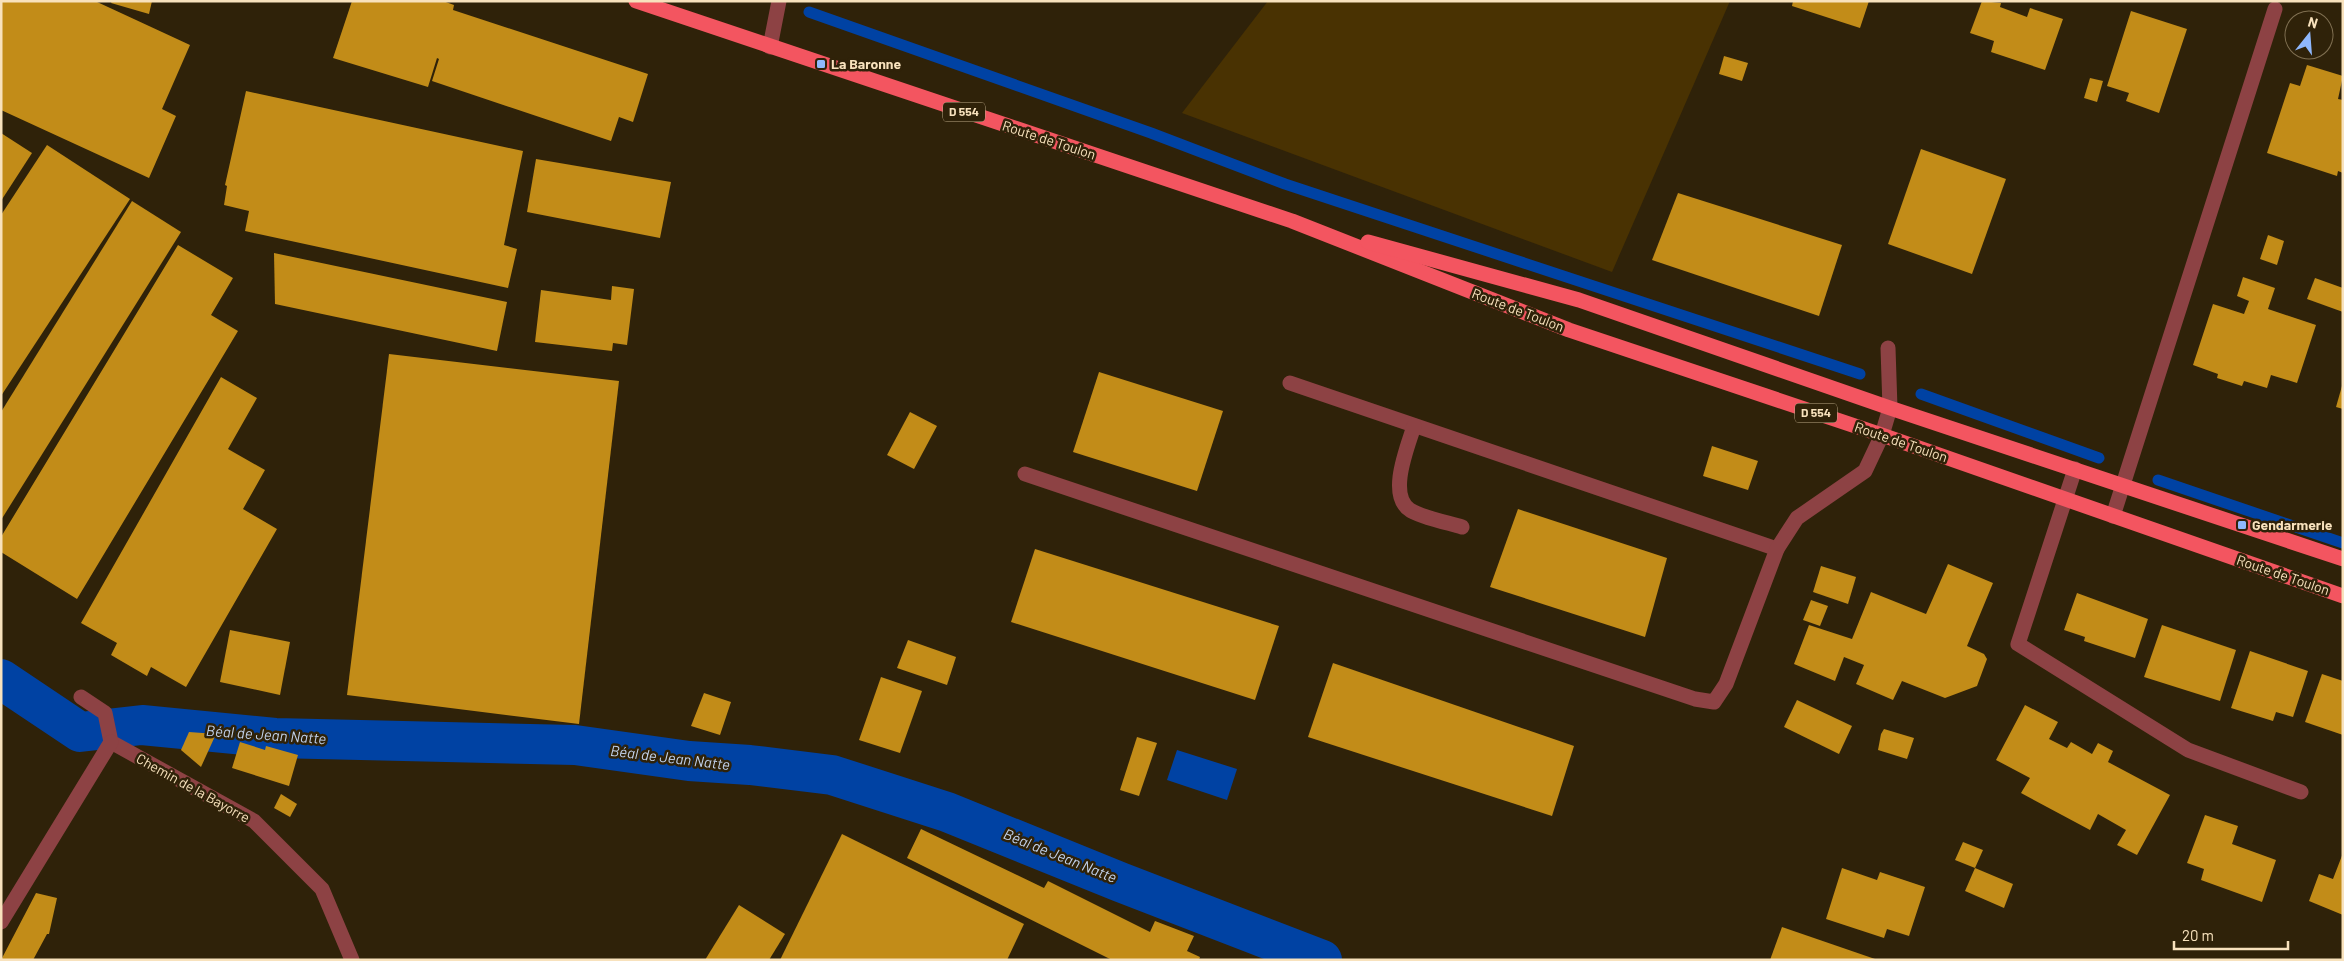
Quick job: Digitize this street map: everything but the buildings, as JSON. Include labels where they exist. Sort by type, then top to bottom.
[{"type":"main road","name":"Route de Toulon","points":[[636,1],[1292,221],[1578,300],[1890,408],[2343,559]]},
{"type":"main road","name":"Route de Toulon","points":[[1292,221],[1569,330],[1882,435],[2343,596]]},
{"type":"street","points":[[770,47],[779,1]]},
{"type":"street","points":[[2113,516],[2275,10]]},
{"type":"street","points":[[1024,474],[1695,699],[1714,702],[1726,684],[1777,549],[1797,518],[1865,471],[1882,435],[1890,408],[1888,348]]},
{"type":"street","points":[[1290,383],[1777,549]]},
{"type":"street","points":[[1414,426],[1400,469],[1400,496],[1410,510],[1462,527]]},
{"type":"street","points":[[2075,469],[2018,644],[2188,750],[2301,792]]},
{"type":"street","points":[[1,922],[111,740],[105,713],[81,697]]},
{"type":"street","name":"Chemin de la Bayorre","points":[[111,740],[254,821],[322,889],[352,960]]},
{"type":"shaded area","points":[[1268,1],[1730,1],[1612,272],[1182,113]]},
{"type":"water","points":[[1177,750],[1237,769],[1227,800],[1167,780]]},
{"type":"waterway","points":[[809,12],[1151,133],[1285,184],[1860,374]]},
{"type":"waterway","points":[[1921,394],[2099,458]]},
{"type":"waterway","points":[[2158,480],[2343,543]]},
{"type":"waterway","name":"Béal de Jean Natte","points":[[1,679],[80,732],[142,725],[275,738],[575,745],[689,761],[750,765],[832,775],[947,812],[1120,882],[1322,960]]},
{"type":"place","name":"La Baronne","points":[[821,64]]},
{"type":"place","name":"Gendarmerie","points":[[2242,525]]}]
